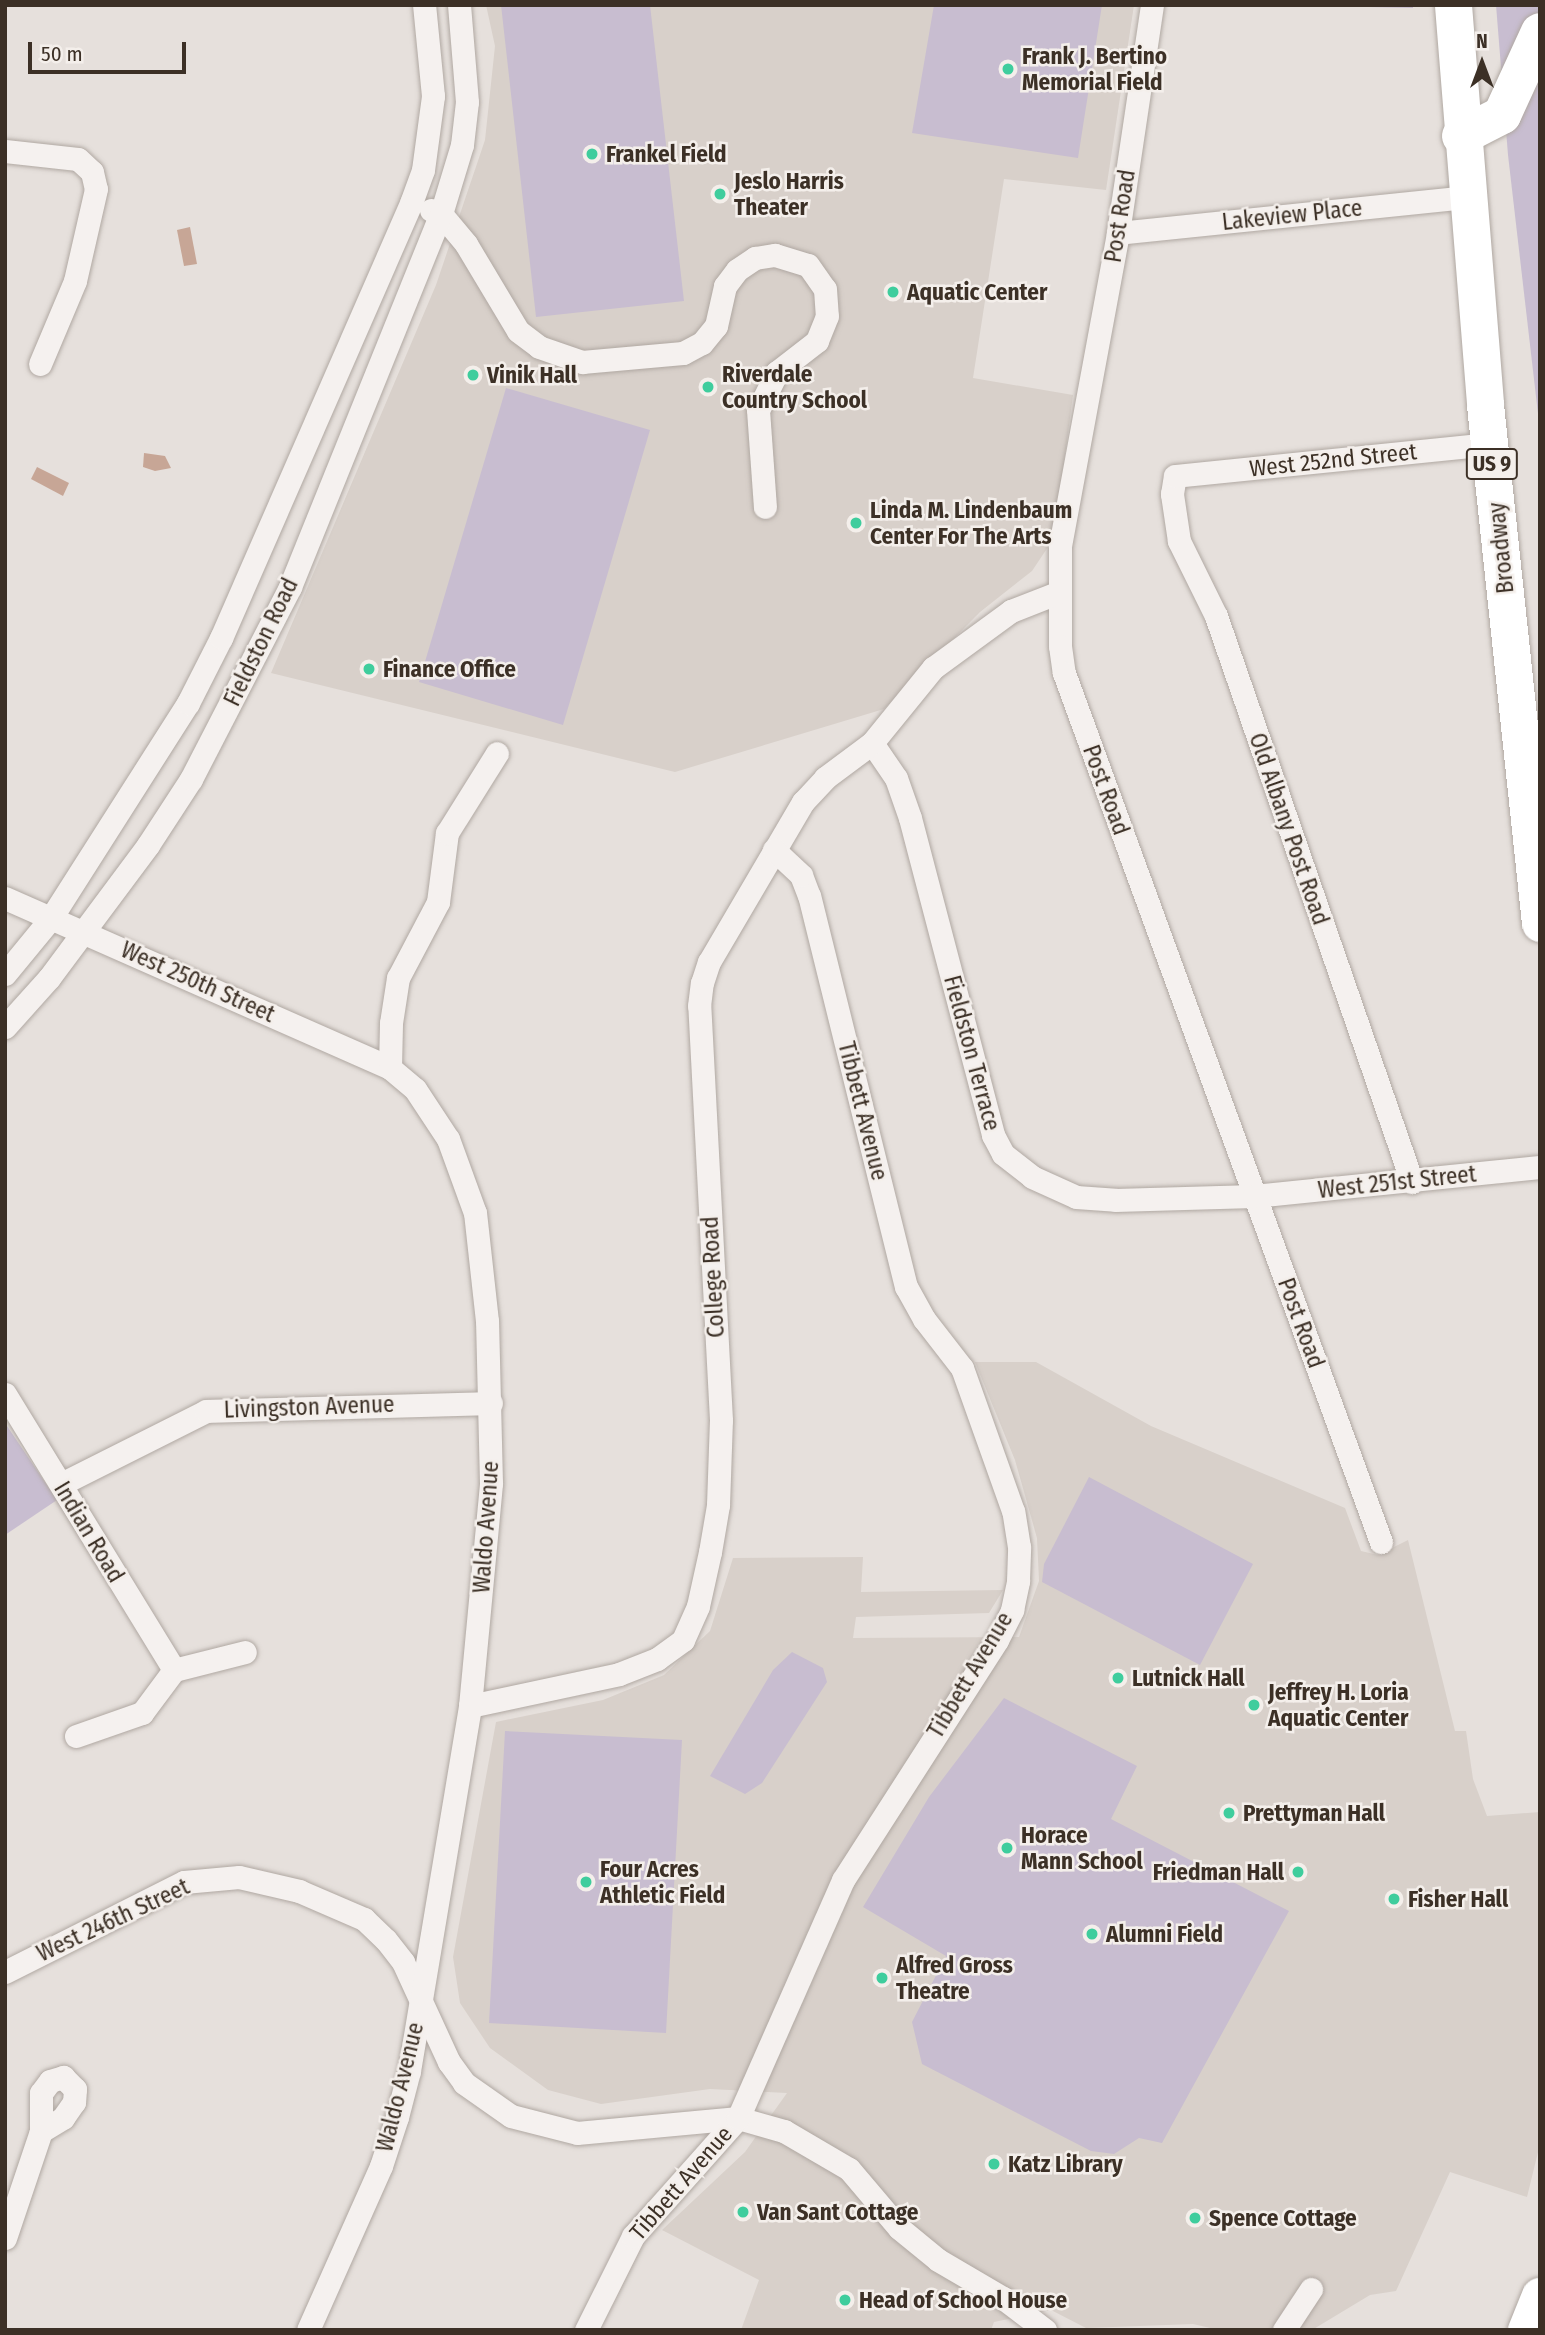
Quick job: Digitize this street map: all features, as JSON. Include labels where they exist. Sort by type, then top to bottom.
[{"type":"highway","points":[[1461,136],[1502,115],[1540,32]]},
{"type":"main road","name":"Broadway","points":[[1453,5],[1466,197],[1540,923]]},
{"type":"main road","points":[[1526,2330],[1540,2296]]},
{"type":"street","name":"Fieldston Road","points":[[5,974],[51,918],[154,760],[222,638],[411,203],[426,158],[433,96],[424,5]]},
{"type":"street","name":"Fieldston Road","points":[[5,1027],[83,932],[191,779],[290,587],[441,214],[462,145],[467,102],[459,5]]},
{"type":"street","name":"Post Road","points":[[1152,5],[1118,233],[1060,547],[1057,593],[1064,673],[1381,1542]]},
{"type":"street","points":[[5,151],[78,159],[92,172],[96,190],[75,281],[40,364]]},
{"type":"street","name":"Lakeview Place","points":[[1118,233],[1466,197]]},
{"type":"street","points":[[411,203],[441,214],[466,244],[518,331],[539,346],[582,362],[683,353],[702,343],[716,326],[725,286],[737,270],[755,258],[775,255],[808,265],[825,289],[827,316],[817,341],[776,372],[758,410],[765,507]]},
{"type":"street","name":"West 252nd Street","points":[[1175,476],[1490,444]]},
{"type":"street","name":"Old Albany Post Road","points":[[1175,476],[1173,505],[1179,541],[1216,616],[1412,1182]]},
{"type":"street","points":[[872,743],[933,668],[1011,611],[1057,593]]},
{"type":"street","name":"College Road","points":[[470,1706],[619,1674],[657,1659],[683,1640],[698,1606],[718,1505],[721,1420],[699,1006],[709,962],[810,794],[872,743]]},
{"type":"street","name":"Fieldston Terrace","points":[[872,743],[896,778],[910,818],[986,1116],[1003,1154],[1032,1177],[1076,1197],[1254,1196]]},
{"type":"street","points":[[390,1068],[398,978],[438,902],[447,833],[497,753]]},
{"type":"street","name":"Tibbett Avenue","points":[[586,2330],[633,2236],[738,2118],[843,1880],[997,1640],[1012,1610],[1019,1547],[1013,1511],[962,1368],[924,1319],[906,1287],[809,895],[801,875],[774,850]]},
{"type":"street","name":"West 250th Street","points":[[5,898],[390,1068]]},
{"type":"street","name":"Waldo Avenue","points":[[308,2330],[380,2166],[409,2071],[470,1706],[489,1508],[491,1403],[475,1213],[448,1139],[415,1089],[390,1068]]},
{"type":"street","name":"West 251st Street","points":[[1254,1196],[1540,1167]]},
{"type":"street","name":"Indian Road","points":[[5,1394],[174,1670]]},
{"type":"street","name":"Livingston Avenue","points":[[61,1484],[206,1411],[491,1403]]},
{"type":"street","points":[[76,1736],[142,1713],[174,1670],[245,1652]]},
{"type":"street","name":"West 246th Street","points":[[5,1972],[184,1882],[239,1877],[299,1891],[364,1919],[403,1962],[449,2062],[464,2083],[511,2116],[576,2133],[738,2118],[784,2131],[820,2149],[849,2169],[922,2248],[1003,2298],[1021,2323],[1045,2330]]},
{"type":"street","points":[[5,2238],[41,2131]]},
{"type":"street","points":[[1284,2330],[1311,2289]]},
{"type":"shaded area","name":"Riverdale Country School","points":[[486,5],[1134,5],[1106,190],[1004,179],[973,378],[1073,395],[1054,538],[1032,571],[980,612],[884,709],[675,772],[271,673],[436,285],[485,140],[495,46]]},
{"type":"shaded area","name":"Frankel Field","points":[[501,5],[650,5],[684,301],[536,317]]},
{"type":"shaded area","name":"Frank J. Bertino Memorial Field","points":[[934,5],[1102,5],[1078,158],[912,133]]},
{"type":"shaded area","points":[[1280,5],[1413,5],[1413,8]]},
{"type":"shaded area","points":[[1496,5],[1540,5],[1540,431],[1508,155]]},
{"type":"shaded area","points":[[190,227],[197,264],[184,266],[177,230]]},
{"type":"shaded area","points":[[506,388],[650,430],[563,725],[419,682]]},
{"type":"shaded area","points":[[144,453],[165,456],[171,468],[155,471],[143,467]]},
{"type":"shaded area","points":[[37,467],[69,483],[63,496],[31,479]]},
{"type":"shaded area","name":"Horace Mann School","points":[[975,1362],[1036,1362],[1151,1426],[1345,1508],[1361,1551],[1378,1555],[1408,1540],[1455,1731],[1466,1731],[1473,1779],[1487,1816],[1540,1812],[1540,2144],[1527,2197],[1450,2172],[1396,2291],[1370,2295],[1312,2330],[1219,2330],[1193,2324],[1086,2328],[1051,2310],[994,2322],[991,2330],[741,2330],[759,2280],[662,2230],[745,2152],[787,2093],[710,2089],[601,2104],[548,2090],[490,2048],[460,2003],[453,1957],[496,1722],[603,1700],[664,1675],[710,1631],[733,1558],[863,1557],[861,1592],[1003,1590],[989,1613],[856,1617],[853,1638],[1019,1637],[1039,1581],[1037,1538],[1015,1460]]},
{"type":"shaded area","points":[[5,1423],[57,1500],[5,1535]]},
{"type":"shaded area","points":[[1089,1477],[1253,1564],[1200,1665],[1042,1582],[1044,1564]]},
{"type":"shaded area","points":[[792,1652],[823,1668],[827,1682],[762,1783],[745,1794],[710,1776],[773,1670]]},
{"type":"shaded area","name":"Alumni Field","points":[[1004,1698],[1137,1766],[1111,1819],[1289,1911],[1162,2143],[1139,2138],[1114,2154],[1091,2151],[922,2064],[912,2022],[946,1956],[863,1907],[929,1797]]},
{"type":"shaded area","name":"Four Acres Athletic Field","points":[[505,1731],[682,1740],[666,2033],[489,2023]]},
{"type":"place","name":"Frank J. Bertino Memorial Field","points":[[1008,69]]},
{"type":"place","name":"Frankel Field","points":[[592,154]]},
{"type":"place","name":"Jeslo Harris Theater","points":[[720,194]]},
{"type":"place","name":"Aquatic Center","points":[[893,292]]},
{"type":"place","name":"Vinik Hall","points":[[473,375]]},
{"type":"place","name":"Riverdale Country School","points":[[708,387]]},
{"type":"place","name":"Linda M. Lindenbaum Center For The Arts","points":[[856,523]]},
{"type":"place","name":"Finance Office","points":[[369,669]]},
{"type":"place","name":"Lutnick Hall","points":[[1118,1678]]},
{"type":"place","name":"Jeffrey H. Loria Aquatic Center","points":[[1254,1705]]},
{"type":"place","name":"Prettyman Hall","points":[[1229,1813]]},
{"type":"place","name":"Horace Mann School","points":[[1007,1848]]},
{"type":"place","name":"Friedman Hall","points":[[1298,1872]]},
{"type":"place","name":"Four Acres Athletic Field","points":[[586,1882]]},
{"type":"place","name":"Fisher Hall","points":[[1394,1899]]},
{"type":"place","name":"Alumni Field","points":[[1092,1934]]},
{"type":"place","name":"Alfred Gross Theatre","points":[[882,1978]]},
{"type":"place","name":"Katz Library","points":[[994,2164]]},
{"type":"place","name":"Van Sant Cottage","points":[[743,2212]]},
{"type":"place","name":"Spence Cottage","points":[[1195,2218]]},
{"type":"place","name":"Head of School House","points":[[845,2300]]}]
